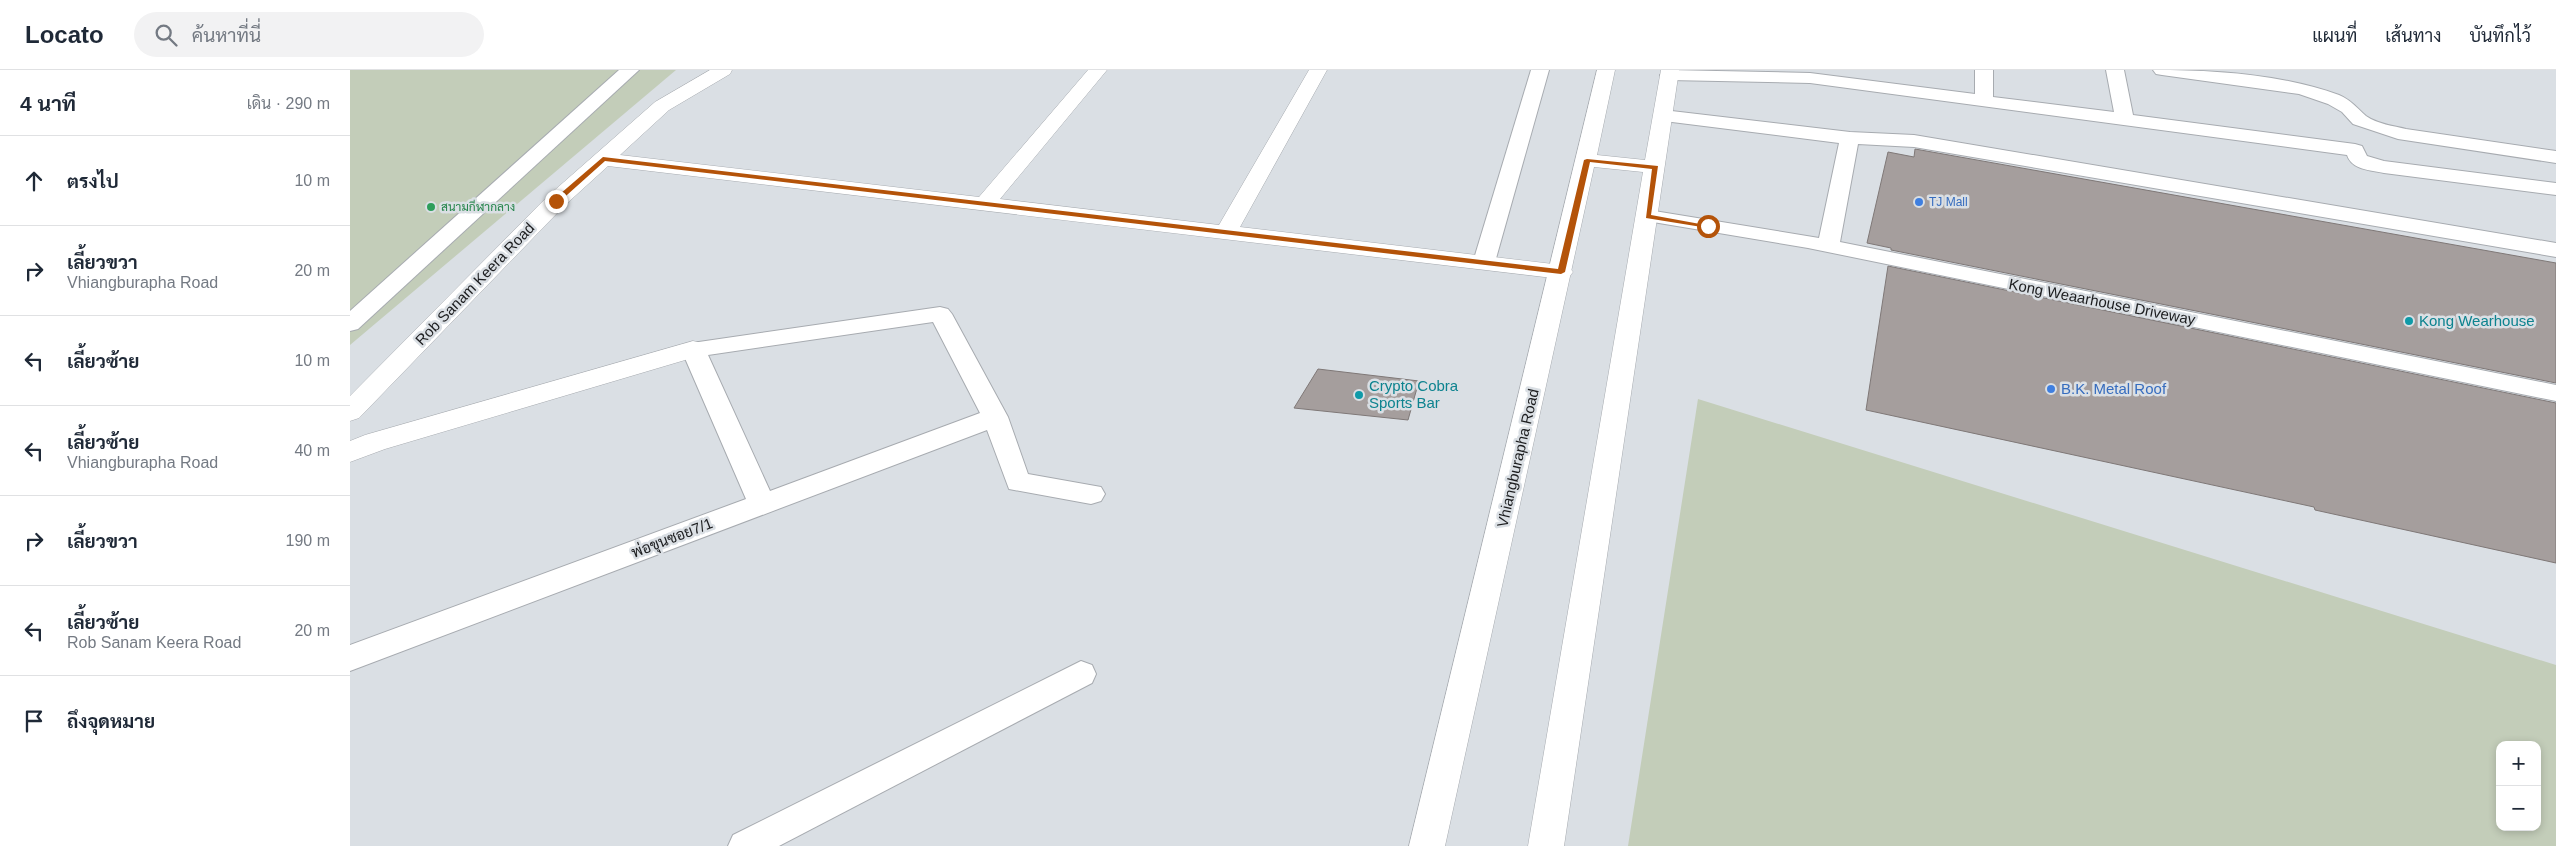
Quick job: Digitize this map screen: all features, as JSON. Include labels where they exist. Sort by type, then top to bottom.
[{"type":"street","name":"Rob Sanam Keera Road","points":[[350,412],[556,201],[662,106],[723,70]]},
{"type":"street","points":[[985,204],[1098,70]]},
{"type":"street","points":[[1226,232],[1318,70]]},
{"type":"street","name":"Vhiangburapha Road","points":[[1427,846],[1587,160],[1606,70]]},
{"type":"street","points":[[1546,846],[1656,167],[1669,72]]},
{"type":"street","points":[[603,159],[1561,272]]},
{"type":"street","points":[[1587,160],[1656,167]]},
{"type":"street","points":[[350,452],[374,442],[693,349]]},
{"type":"lane","points":[[350,324],[630,70]]},
{"type":"lane","points":[[1484,262],[1540,70]]},
{"type":"lane","points":[[1984,70],[1984,99]]},
{"type":"lane","points":[[2115,70],[2124,118]]},
{"type":"lane","points":[[2162,70],[2302,89],[2335,100],[2349,108],[2360,120],[2376,127],[2405,134],[2556,156]]},
{"type":"lane","points":[[1669,72],[1747,73],[1810,78],[1984,99],[2355,150]]},
{"type":"lane","points":[[2335,100],[2358,159],[2366,163],[2384,167],[2556,188]]},
{"type":"lane","points":[[1663,116],[1850,138],[1914,141],[2556,250]]},
{"type":"lane","points":[[1828,246],[1850,138]]},
{"type":"lane","name":"Kong Weaarhouse Driveway","points":[[1648,216],[1828,246],[2556,393]]},
{"type":"lane","points":[[762,504],[693,349],[940,314],[995,417],[1018,482],[1091,494]]},
{"type":"lane","name":"พ่อขุนซอย7/1","points":[[350,658],[995,417]]},
{"type":"lane","points":[[745,846],[1080,674]]},
{"type":"green space","name":"สนามกีฬากลาง","points":[[350,70],[676,70],[350,345]]},
{"type":"green space","points":[[1698,399],[2556,665],[2556,846],[1628,846]]},
{"type":"building","name":"Kong Wearhouse","points":[[1915,149],[2556,263],[2556,383],[1891,250],[1891,248],[1867,243],[1888,152],[1914,157]]},
{"type":"building","points":[[1888,266],[2556,403],[2556,563],[2315,510],[2314,507],[1866,410]]},
{"type":"building","name":"Crypto Cobra Sports Bar","points":[[1318,369],[1419,381],[1408,420],[1294,408]]},
{"type":"place","name":"TJ Mall","points":[[1919,202]]},
{"type":"place","name":"สนามกีฬากลาง","points":[[431,207]]},
{"type":"place","name":"Kong Wearhouse","points":[[2409,321]]},
{"type":"place","name":"B.K. Metal Roof","points":[[2051,389]]},
{"type":"place","name":"Crypto Cobra Sports Bar","points":[[1359,395]]},
{"type":"route","points":[[556,201],[603,159],[1561,272],[1587,160],[1656,167],[1648,216],[1708,226]]}]
